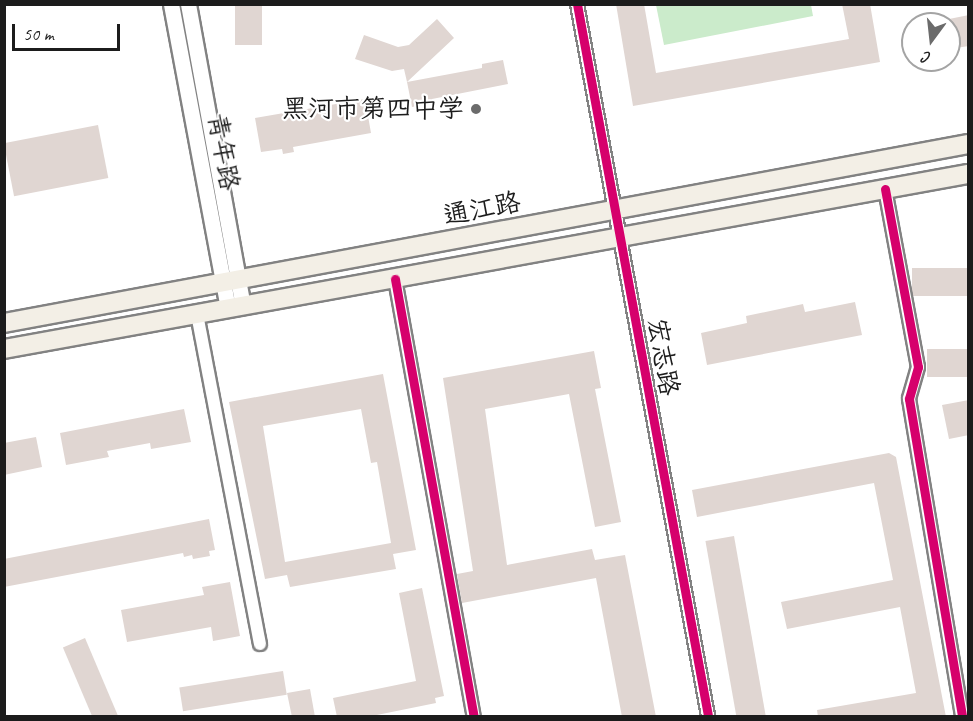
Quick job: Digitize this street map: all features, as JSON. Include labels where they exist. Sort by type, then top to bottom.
[{"type":"main road","name":"通江路","points":[[4,323],[969,144]]},
{"type":"main road","name":"通江路","points":[[4,349],[969,174]]},
{"type":"street","name":"青年路","points":[[171,4],[235,307]]},
{"type":"street","name":"青年路","points":[[188,4],[230,281]]},
{"type":"street","name":"宏志路","points":[[577,4],[708,717]]},
{"type":"street","points":[[885,189],[918,367],[909,399],[962,717]]},
{"type":"street","points":[[395,279],[474,717]]},
{"type":"street","points":[[197,314],[260,644]]},
{"type":"green space","points":[[656,5],[811,5],[813,16],[664,45]]},
{"type":"building","points":[[235,4],[262,4],[262,45],[235,45]]},
{"type":"building","points":[[616,4],[644,4],[656,73],[849,39],[842,4],[870,4],[880,62],[633,106]]},
{"type":"building","points":[[969,15],[969,46],[961,47],[961,17]]},
{"type":"building","points":[[437,19],[454,38],[407,82],[404,69],[392,71],[355,59],[364,35],[398,47],[409,45]]},
{"type":"building","points":[[503,60],[508,84],[432,99],[433,103],[412,107],[407,82],[482,68],[482,64]]},
{"type":"building","points":[[365,99],[371,133],[293,147],[294,152],[283,154],[282,149],[261,152],[255,118]]},
{"type":"building","points":[[98,125],[108,178],[14,196],[4,143]]},
{"type":"building","points":[[912,268],[968,268],[968,296],[912,296]]},
{"type":"building","points":[[855,302],[862,335],[707,365],[701,333],[747,323],[746,316],[803,304],[805,312]]},
{"type":"building","points":[[927,349],[968,349],[968,377],[927,377]]},
{"type":"building","points":[[594,351],[601,388],[595,389],[621,522],[595,527],[569,394],[485,409],[507,565],[592,549],[595,560],[625,555],[656,717],[622,717],[596,578],[462,603],[457,574],[473,571],[443,378]]},
{"type":"building","points":[[383,374],[416,550],[393,554],[396,569],[290,587],[287,575],[265,579],[229,402]],"holes":[[[361,409],[371,463],[377,462],[391,543],[285,562],[263,426]]]},
{"type":"building","points":[[969,400],[969,435],[949,439],[942,405]]},
{"type":"building","points":[[184,409],[191,442],[151,449],[150,443],[107,451],[109,457],[66,465],[60,433]]},
{"type":"building","points":[[36,437],[42,467],[4,475],[4,443]]},
{"type":"building","points":[[889,453],[896,457],[946,717],[818,717],[817,710],[916,693],[900,607],[787,629],[781,602],[893,580],[874,483],[697,517],[692,490]]},
{"type":"building","points":[[209,519],[215,550],[209,551],[210,556],[193,559],[192,555],[184,557],[183,553],[4,587],[4,559]]},
{"type":"building","points":[[734,536],[766,716],[736,716],[705,541]]},
{"type":"building","points":[[230,582],[240,636],[213,641],[211,627],[127,642],[121,610],[204,595],[202,587]]},
{"type":"building","points":[[422,588],[444,696],[435,698],[436,703],[367,717],[337,717],[333,698],[416,681],[399,593]]},
{"type":"building","points":[[85,638],[118,716],[92,716],[63,647]]},
{"type":"building","points":[[283,671],[287,695],[183,711],[179,687]]},
{"type":"building","points":[[310,689],[315,717],[292,717],[287,693]]},
{"type":"cycle path","points":[[577,4],[708,716]]},
{"type":"cycle path","points":[[885,189],[918,367],[909,399],[962,716]]},
{"type":"cycle path","points":[[395,279],[474,716]]},
{"type":"place","name":"黑河市第四中学","points":[[476,109]]}]
